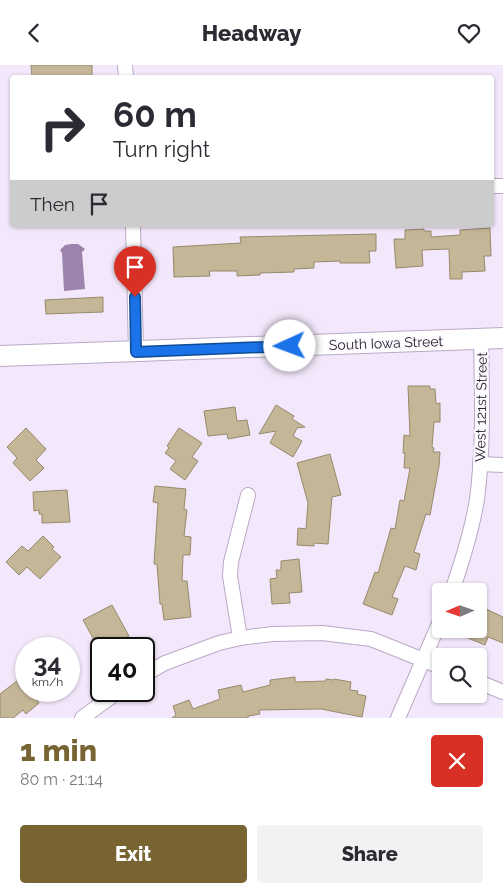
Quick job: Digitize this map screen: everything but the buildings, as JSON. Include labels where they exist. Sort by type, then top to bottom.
[{"type":"street","points":[[133,227],[136,352]]},
{"type":"street","name":"South Iowa Street","points":[[0,356],[503,338]]},
{"type":"street","name":"West 121st Street","points":[[454,583],[469,536],[477,501],[483,425],[481,339]]},
{"type":"street","points":[[480,464],[503,465]]},
{"type":"street","points":[[240,638],[230,577],[231,562],[248,495]]},
{"type":"street","points":[[155,669],[212,645],[240,638],[273,634],[322,633],[371,639],[432,664]]},
{"type":"street","points":[[398,718],[433,638]]},
{"type":"street","points":[[487,685],[503,692]]},
{"type":"street","points":[[82,718],[104,702]]},
{"type":"shaded area","points":[[78,244],[85,249],[82,252],[85,289],[64,291],[62,253],[60,250],[65,245]]},
{"type":"route","points":[[135,297],[136,352],[290,346]]}]
